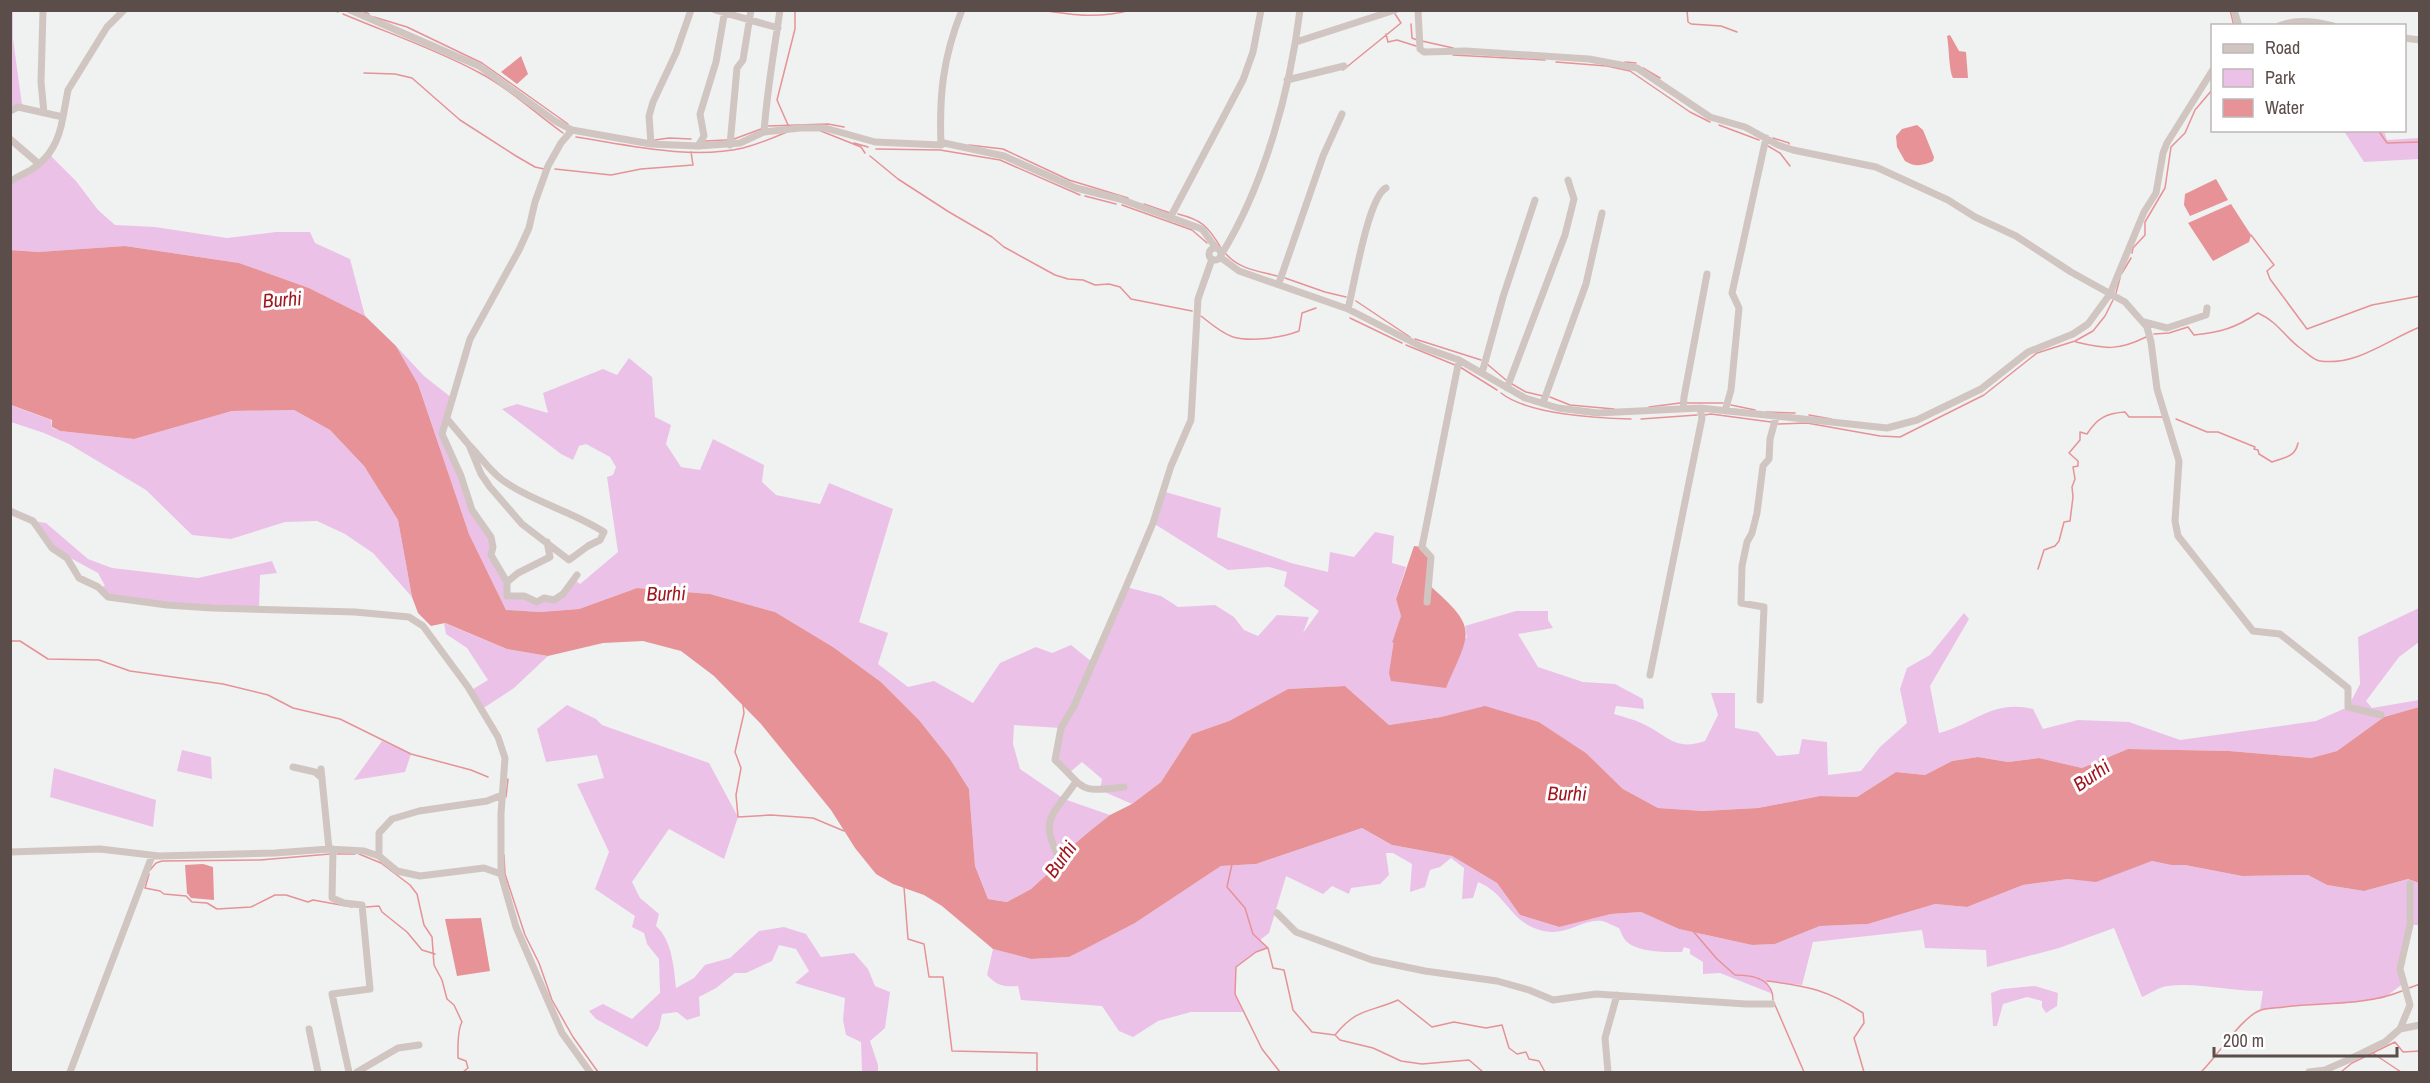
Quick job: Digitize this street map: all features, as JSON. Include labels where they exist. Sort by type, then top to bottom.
[{"type":"street","points":[[43,10],[40,82],[44,113]]},
{"type":"street","points":[[10,182],[39,164],[52,150],[60,137],[68,90],[107,27],[124,10]]},
{"type":"street","points":[[350,10],[479,66],[555,121],[572,130],[651,144],[698,146],[740,143],[764,132],[825,128],[874,142],[941,145],[944,143],[1004,156],[1076,188],[1120,199],[1202,229],[1215,248],[1220,251],[1221,256],[1239,271],[1279,283],[1348,309],[1422,347],[1459,360],[1525,398],[1558,408],[1598,413],[1700,408],[1821,420],[1875,429],[1917,420],[1981,389],[2028,352],[2073,334],[2088,324],[2110,294],[2144,212],[2156,193],[2167,143],[2211,73]]},
{"type":"street","points":[[369,20],[375,10]]},
{"type":"street","points":[[651,144],[649,116],[653,102],[676,53],[691,10]]},
{"type":"street","points":[[715,10],[778,28]]},
{"type":"street","points":[[730,145],[737,68],[743,60],[751,10]]},
{"type":"street","points":[[764,132],[780,10]]},
{"type":"street","points":[[941,145],[940,92],[948,49],[962,10]]},
{"type":"street","points":[[1170,218],[1243,80],[1261,10]]},
{"type":"street","points":[[1212,259],[1221,256],[1230,241],[1257,181],[1269,147],[1287,80],[1296,42],[1300,10]]},
{"type":"street","points":[[1296,42],[1395,10]]},
{"type":"street","points":[[1418,10],[1418,42],[1420,49],[1424,52],[1466,51],[1589,59],[1624,64],[1647,73],[1678,97],[1710,117],[1745,127],[1792,150],[1876,167],[1948,200],[1974,217],[2016,236],[2071,272],[2125,302],[2147,327],[2157,389],[2179,461],[2175,521],[2178,536],[2253,631],[2280,634],[2348,687],[2348,707],[2381,715]]},
{"type":"street","points":[[2234,10],[2239,24]]},
{"type":"street","points":[[698,146],[704,136],[700,114],[716,62],[724,12]]},
{"type":"street","points":[[2284,24],[2302,22],[2327,24]]},
{"type":"street","points":[[1287,80],[1344,66]]},
{"type":"street","points":[[10,111],[18,107],[63,117]]},
{"type":"street","points":[[1279,283],[1323,156],[1342,114]]},
{"type":"street","points":[[572,130],[561,142],[548,166],[535,202],[529,228],[470,339],[442,434],[461,476],[472,510],[490,537],[493,547],[491,555],[507,582],[507,596],[524,596],[537,602],[544,598],[554,600],[563,594],[577,575]]},
{"type":"street","points":[[1725,411],[1731,390],[1739,308],[1732,293],[1766,138]]},
{"type":"street","points":[[10,140],[39,164]]},
{"type":"street","points":[[1507,388],[1565,235],[1574,199],[1568,180]]},
{"type":"street","points":[[1348,309],[1370,214],[1381,191],[1386,188]]},
{"type":"street","points":[[1482,373],[1534,200]]},
{"type":"street","points":[[1543,403],[1586,284],[1602,213]]},
{"type":"street","points":[[1124,787],[1092,791],[1075,783],[1069,773],[1054,760],[1061,728],[1074,706],[1126,587],[1153,523],[1171,466],[1191,420],[1198,299],[1212,259],[1209,251],[1215,248]]},
{"type":"street","points":[[1683,409],[1707,274]]},
{"type":"street","points":[[2142,321],[2172,327],[2206,315],[2207,308]]},
{"type":"street","points":[[1427,602],[1431,557],[1422,547],[1459,360]]},
{"type":"street","points":[[1650,675],[1702,418],[1700,408]]},
{"type":"street","points":[[1760,700],[1764,608],[1741,603],[1742,566],[1747,542],[1752,533],[1763,466],[1769,459],[1770,439],[1776,417]]},
{"type":"street","points":[[448,420],[500,479],[604,532],[600,540],[569,560],[522,524],[490,487],[481,474],[470,445]]},
{"type":"street","points":[[10,511],[33,521],[52,548],[68,558],[79,578],[98,587],[108,597],[167,605],[355,612],[410,617],[423,626],[486,715],[498,736],[504,758],[501,874],[516,927],[562,1033],[590,1072]]},
{"type":"street","points":[[507,582],[518,573],[550,557],[547,542]]},
{"type":"street","points":[[293,767],[315,772],[322,778]]},
{"type":"street","points":[[321,769],[331,849],[333,898],[344,903],[362,905],[365,921],[370,989],[332,994],[349,1072]]},
{"type":"street","points":[[1059,858],[1048,834],[1049,821],[1075,783]]},
{"type":"street","points":[[379,856],[379,833],[392,819],[418,811],[487,801],[502,795]]},
{"type":"street","points":[[10,852],[100,849],[152,856],[275,853],[331,849],[364,850],[379,856],[397,871],[420,876],[484,868],[501,874]]},
{"type":"street","points":[[70,1072],[152,856]]},
{"type":"street","points":[[2309,1072],[2325,1070],[2348,1060],[2385,1042],[2400,1029],[2410,1005],[2400,969],[2410,925],[2410,884]]},
{"type":"street","points":[[1277,913],[1296,932],[1372,960],[1425,971],[1497,981],[1553,1000],[1596,994],[1681,1001],[1772,1004]]},
{"type":"street","points":[[1608,1072],[1605,1038],[1617,995]]},
{"type":"street","points":[[2400,1029],[2420,1025]]},
{"type":"street","points":[[309,1029],[318,1072]]},
{"type":"street","points":[[357,1072],[398,1048],[419,1045]]},
{"type":"green space","points":[[13,10],[13,39],[22,105],[11,108],[10,11]]},
{"type":"green space","points":[[2345,132],[2384,132],[2387,140],[2419,138],[2419,159],[2364,162]]},
{"type":"green space","points":[[51,156],[76,181],[98,210],[115,225],[155,227],[227,238],[276,232],[310,232],[315,243],[350,259],[365,316],[309,288],[239,263],[125,246],[38,252],[11,250],[10,179]]},
{"type":"green space","points":[[396,346],[424,376],[452,398],[443,434],[465,491],[491,537],[491,555],[502,576],[507,596],[537,601],[550,599],[575,580],[580,584],[618,552],[607,477],[613,475],[616,467],[610,457],[586,444],[579,446],[573,460],[561,454],[502,409],[517,404],[548,413],[543,393],[603,369],[617,375],[629,358],[652,377],[655,417],[671,425],[666,444],[681,467],[700,470],[713,439],[764,465],[762,482],[776,495],[820,504],[829,483],[893,509],[859,622],[888,633],[878,664],[908,687],[934,681],[973,703],[1000,663],[1036,647],[1052,653],[1071,645],[1092,662],[1126,587],[1161,596],[1178,607],[1215,605],[1234,617],[1244,630],[1258,636],[1277,615],[1309,617],[1303,633],[1319,611],[1284,586],[1287,572],[1269,567],[1228,570],[1153,523],[1162,491],[1221,508],[1217,537],[1291,563],[1328,572],[1330,552],[1354,557],[1375,532],[1394,536],[1392,563],[1406,567],[1396,599],[1401,616],[1398,629],[1467,638],[1465,626],[1516,611],[1548,611],[1548,620],[1553,628],[1518,634],[1538,667],[1583,682],[1615,684],[1643,699],[1644,709],[1616,706],[1614,714],[1650,727],[1678,743],[1694,744],[1705,741],[1718,715],[1711,693],[1735,693],[1735,728],[1758,732],[1777,756],[1799,754],[1802,739],[1827,742],[1828,775],[1861,771],[1880,747],[1907,723],[1900,689],[1907,668],[1930,655],[1964,613],[1969,619],[1930,686],[1939,733],[2006,707],[2033,709],[2043,729],[2078,720],[2129,722],[2180,740],[2316,721],[2348,707],[2360,684],[2358,637],[2419,608],[2419,642],[2399,657],[2366,701],[2372,708],[2419,700],[2419,707],[2384,717],[2337,751],[2311,758],[2229,751],[2128,749],[2082,768],[2039,758],[2008,762],[1978,757],[1952,761],[1925,775],[1896,772],[1857,797],[1820,796],[1758,808],[1703,811],[1658,808],[1623,789],[1586,753],[1539,722],[1485,707],[1389,725],[1345,686],[1288,689],[1229,721],[1192,734],[1161,782],[1132,804],[1100,790],[1102,779],[1082,762],[1069,773],[1055,760],[1061,728],[1014,725],[1013,744],[1020,769],[1064,799],[1110,815],[1065,852],[1054,868],[1031,889],[1007,902],[988,899],[975,866],[969,789],[950,759],[919,720],[881,682],[833,647],[775,612],[710,594],[637,588],[579,609],[540,612],[506,610],[469,534],[418,384]]},
{"type":"green space","points":[[10,405],[51,420],[52,428],[60,431],[134,439],[232,411],[294,410],[330,430],[364,466],[398,520],[412,597],[373,553],[345,534],[317,521],[285,522],[231,539],[192,535],[146,490],[69,444],[11,422]]},
{"type":"green space","points":[[33,521],[46,523],[88,559],[112,568],[198,578],[272,561],[277,573],[260,575],[259,610],[108,597],[98,587],[105,586],[98,573],[52,548]]},
{"type":"green space","points":[[444,623],[507,649],[548,656],[514,688],[482,709],[470,691],[488,680],[467,648],[446,634]]},
{"type":"green space","points":[[567,705],[596,719],[602,725],[709,763],[738,817],[724,859],[669,829],[632,882],[640,898],[659,914],[656,926],[669,946],[676,988],[694,978],[705,965],[730,958],[759,931],[784,927],[806,934],[821,957],[854,953],[868,969],[875,986],[890,992],[885,1028],[870,1041],[878,1072],[862,1072],[861,1042],[846,1035],[843,1020],[845,998],[795,983],[809,971],[796,949],[779,945],[772,961],[746,973],[735,973],[716,988],[699,997],[700,1016],[687,1020],[677,1012],[662,1014],[659,1028],[647,1047],[596,1019],[589,1011],[603,1004],[632,1019],[660,993],[659,959],[647,944],[644,933],[632,927],[635,916],[595,889],[609,852],[577,784],[604,778],[597,755],[546,762],[537,729]]},
{"type":"green space","points":[[382,741],[411,754],[405,772],[354,780]]},
{"type":"green space","points":[[182,750],[211,757],[212,779],[177,771]]},
{"type":"green space","points":[[54,768],[156,800],[153,827],[50,797]]},
{"type":"green space","points":[[1362,828],[1392,845],[1452,856],[1497,883],[1520,915],[1558,927],[1611,914],[1641,912],[1679,929],[1752,945],[1775,944],[1820,926],[1868,924],[1935,904],[1967,907],[2023,885],[2068,879],[2096,881],[2152,861],[2242,876],[2308,875],[2327,885],[2364,891],[2408,879],[2419,883],[2419,925],[2410,925],[2400,969],[2404,983],[2384,998],[2341,1004],[2299,1005],[2260,1010],[2263,991],[2192,985],[2165,987],[2142,997],[2114,928],[2059,948],[1987,967],[1986,950],[1925,948],[1922,930],[1813,942],[1802,985],[1766,981],[1773,994],[1720,973],[1703,974],[1703,962],[1690,954],[1690,949],[1684,947],[1682,952],[1668,952],[1638,948],[1626,941],[1619,928],[1604,922],[1594,921],[1554,932],[1534,928],[1518,918],[1494,892],[1478,882],[1473,898],[1462,899],[1464,868],[1451,858],[1440,867],[1430,870],[1425,887],[1410,892],[1412,864],[1393,853],[1386,853],[1389,875],[1380,884],[1351,888],[1349,894],[1332,886],[1323,894],[1286,876],[1269,933],[1260,940],[1268,948],[1256,952],[1236,967],[1235,994],[1243,1012],[1191,1012],[1158,1021],[1133,1037],[1119,1031],[1102,1006],[1021,1000],[1018,986],[1001,985],[987,975],[993,949],[1031,959],[1069,957],[1135,923],[1221,866],[1256,864]]},
{"type":"green space","points":[[2035,986],[2058,993],[2057,1006],[2046,1013],[2042,1007],[2042,1001],[2027,997],[2003,1004],[1997,1026],[1993,1026],[1991,993],[2002,989]]},
{"type":"water","points":[[1950,35],[1959,51],[1966,52],[1968,78],[1953,78],[1947,36]]},
{"type":"water","points":[[521,56],[528,74],[517,84],[501,72]]},
{"type":"water","points":[[1917,125],[1923,130],[1934,157],[1933,161],[1919,165],[1905,161],[1897,147],[1896,136],[1902,129]]},
{"type":"water","points":[[2216,179],[2228,200],[2190,216],[2184,205],[2185,194]]},
{"type":"water","points":[[2231,204],[2251,235],[2249,242],[2213,261],[2188,223]]},
{"type":"water","name":"Burhi","points":[[125,246],[239,263],[309,288],[365,316],[396,346],[418,384],[469,534],[506,610],[540,612],[579,609],[637,588],[710,594],[775,612],[833,647],[881,682],[919,720],[950,759],[969,789],[975,866],[988,899],[1007,902],[1031,889],[1054,868],[1065,852],[1090,831],[1110,815],[1132,804],[1161,782],[1192,734],[1229,721],[1288,689],[1345,686],[1389,725],[1441,717],[1485,706],[1539,722],[1586,753],[1623,789],[1658,808],[1703,811],[1758,808],[1820,796],[1857,797],[1896,772],[1925,775],[1952,761],[1978,757],[2008,762],[2039,758],[2082,768],[2128,749],[2229,751],[2311,758],[2337,751],[2384,717],[2419,707],[2419,883],[2408,879],[2364,891],[2327,885],[2308,875],[2242,876],[2152,861],[2096,882],[2068,879],[2023,885],[1967,907],[1935,904],[1868,924],[1820,926],[1775,944],[1752,945],[1679,929],[1641,912],[1611,914],[1559,927],[1520,915],[1497,883],[1452,856],[1392,845],[1362,828],[1256,864],[1221,866],[1135,923],[1069,957],[1031,959],[993,949],[942,906],[924,895],[893,884],[876,874],[855,848],[831,810],[761,724],[714,676],[681,651],[643,641],[603,643],[548,656],[507,649],[445,623],[431,626],[418,613],[412,597],[398,520],[364,466],[330,430],[294,410],[232,411],[134,439],[60,431],[52,427],[52,420],[11,405],[10,250],[38,252]]},
{"type":"water","points":[[1414,546],[1422,547],[1431,557],[1428,584],[1456,611],[1466,631],[1461,654],[1446,688],[1391,681],[1389,673],[1395,634],[1401,616],[1396,599]]},
{"type":"water","points":[[203,864],[213,867],[214,900],[191,898],[187,893],[185,865]]},
{"type":"water","points":[[481,918],[490,971],[457,976],[445,919]]},
{"type":"waterway","points":[[334,10],[338,12]]},
{"type":"waterway","points":[[360,10],[369,14]]},
{"type":"waterway","points":[[788,125],[777,100],[795,29],[795,10]]},
{"type":"waterway","points":[[1040,10],[1075,15],[1119,13],[1131,10]]},
{"type":"waterway","points":[[1687,10],[1688,22],[1691,24],[1721,26],[1737,32]]},
{"type":"waterway","points":[[2230,10],[2234,24]]},
{"type":"waterway","points":[[343,14],[478,72],[511,93],[563,133]]},
{"type":"waterway","points":[[1343,70],[1401,23],[1395,14]]},
{"type":"waterway","points":[[374,17],[407,27],[482,63],[568,124]]},
{"type":"waterway","points":[[1411,24],[1412,38],[1417,40]]},
{"type":"waterway","points":[[1386,34],[1388,42],[1397,40],[1416,46]]},
{"type":"waterway","points":[[1422,41],[1453,48]]},
{"type":"waterway","points":[[1453,55],[1545,60]]},
{"type":"waterway","points":[[1556,62],[1607,66],[1630,71],[1690,112],[1710,122]]},
{"type":"waterway","points":[[1625,62],[1636,63]]},
{"type":"waterway","points":[[1643,68],[1660,78]]},
{"type":"waterway","points":[[364,73],[395,74],[412,78],[460,120],[516,156],[535,167],[544,169]]},
{"type":"waterway","points":[[2132,253],[2133,248],[2145,235],[2145,222],[2165,188],[2171,147],[2185,133],[2195,110],[2211,91]]},
{"type":"waterway","points":[[768,126],[828,124],[844,127]]},
{"type":"waterway","points":[[1719,125],[1759,140]]},
{"type":"waterway","points":[[734,139],[761,129]]},
{"type":"waterway","points":[[821,131],[861,147],[865,153]]},
{"type":"waterway","points":[[576,137],[660,150],[702,152],[743,148],[787,132]]},
{"type":"waterway","points":[[2379,132],[2387,143],[2420,142]]},
{"type":"waterway","points":[[1773,138],[1789,144]]},
{"type":"waterway","points":[[655,140],[691,139]]},
{"type":"waterway","points":[[705,141],[727,140]]},
{"type":"waterway","points":[[854,143],[868,147]]},
{"type":"waterway","points":[[969,145],[1003,149],[1069,180],[1128,198]]},
{"type":"waterway","points":[[1768,146],[1780,153],[1790,166]]},
{"type":"waterway","points":[[876,149],[940,150],[1000,160],[1080,195]]},
{"type":"waterway","points":[[555,169],[611,175],[641,169],[693,165],[691,152]]},
{"type":"waterway","points":[[870,156],[898,179],[949,212],[992,237],[1004,247],[1055,275],[1083,280],[1095,285],[1109,284],[1120,287],[1131,299],[1192,311]]},
{"type":"waterway","points":[[1085,196],[1116,204]]},
{"type":"waterway","points":[[1144,204],[1170,213]]},
{"type":"waterway","points":[[1122,205],[1192,230],[1207,243]]},
{"type":"waterway","points":[[1178,214],[1204,225],[1221,248]]},
{"type":"waterway","points":[[2251,235],[2274,265],[2267,271],[2270,279],[2307,329],[2372,305],[2420,296]]},
{"type":"waterway","points":[[1226,254],[1243,266],[1277,276]]},
{"type":"waterway","points":[[2122,273],[2131,258]]},
{"type":"waterway","points":[[1285,278],[1346,297]]},
{"type":"waterway","points":[[2116,293],[2120,278]]},
{"type":"waterway","points":[[1778,424],[1807,423],[1880,436],[1900,437],[1984,395],[2037,353],[2075,341],[2093,331],[2105,316],[2113,300]]},
{"type":"waterway","points":[[1356,301],[1410,337]]},
{"type":"waterway","points":[[1201,316],[1216,328],[1233,337],[1257,339],[1299,331],[1302,313],[1316,308]]},
{"type":"waterway","points":[[2154,334],[2169,333],[2188,327],[2194,335],[2228,329],[2258,313],[2276,325],[2312,358],[2334,362],[2372,351],[2420,327]]},
{"type":"waterway","points":[[1350,318],[1402,343]]},
{"type":"waterway","points":[[2076,342],[2119,347],[2146,337]]},
{"type":"waterway","points":[[1415,339],[1481,360]]},
{"type":"waterway","points":[[1406,345],[1455,365]]},
{"type":"waterway","points":[[1487,364],[1506,380]]},
{"type":"waterway","points":[[1460,367],[1497,390]]},
{"type":"waterway","points":[[1512,384],[1526,392],[1543,396]]},
{"type":"waterway","points":[[1501,393],[1513,400],[1545,411],[1631,419]]},
{"type":"waterway","points":[[1550,397],[1570,405],[1614,409]]},
{"type":"waterway","points":[[1649,407],[1680,403]]},
{"type":"waterway","points":[[1687,403],[1723,403]]},
{"type":"waterway","points":[[1731,405],[1755,410]]},
{"type":"waterway","points":[[1766,412],[1795,413]]},
{"type":"waterway","points":[[2038,569],[2044,550],[2055,546],[2059,541],[2064,522],[2070,521],[2072,487],[2075,479],[2073,467],[2078,466],[2078,461],[2069,453],[2080,440],[2080,432],[2087,434],[2099,420],[2113,414],[2125,412],[2129,417],[2163,417]]},
{"type":"waterway","points":[[1641,419],[1697,415]]},
{"type":"waterway","points":[[1704,415],[1771,422]]},
{"type":"waterway","points":[[1809,415],[1831,419]]},
{"type":"waterway","points":[[2176,419],[2207,432],[2218,432],[2255,447],[2254,449],[2258,450],[2259,454],[2272,462],[2292,454],[2298,443]]},
{"type":"waterway","points":[[1393,642],[1398,629]]},
{"type":"waterway","points":[[10,641],[20,641],[48,659],[99,660],[130,671],[223,684],[268,695],[293,708],[340,719],[411,754],[471,770],[488,777]]},
{"type":"waterway","points":[[743,705],[744,713],[735,752],[741,768],[736,795],[738,817],[771,815],[813,818],[844,831]]},
{"type":"waterway","points":[[506,797],[508,779]]},
{"type":"waterway","points":[[150,870],[156,863],[162,861],[260,860],[330,854]]},
{"type":"waterway","points":[[337,854],[355,854]]},
{"type":"waterway","points":[[359,854],[381,863],[410,885],[417,894],[424,925],[432,937],[434,965],[442,980],[447,999],[454,1005],[462,1022],[458,1058],[466,1061],[468,1068],[463,1072]]},
{"type":"waterway","points":[[504,855],[505,874],[525,935],[539,963],[552,1000],[573,1037],[598,1072]]},
{"type":"waterway","points":[[1232,864],[1227,887],[1245,908],[1253,934],[1268,948],[1273,968],[1284,970],[1293,1010],[1312,1032],[1335,1035],[1357,1015],[1398,1000],[1432,1027],[1454,1022],[1486,1028],[1502,1025],[1509,1048],[1517,1054],[1526,1052],[1529,1059],[1539,1061],[1545,1072]]},
{"type":"waterway","points":[[149,874],[145,888],[164,894],[186,896],[192,902],[207,903],[217,909],[251,907],[275,895],[286,895],[308,902],[313,900],[352,907]]},
{"type":"waterway","points":[[904,887],[908,939],[924,944],[929,977],[943,977],[952,1051],[1037,1053],[1037,1072],[1053,1072]]},
{"type":"waterway","points":[[366,907],[379,906],[382,912],[407,932],[422,950],[435,954]]},
{"type":"waterway","points":[[1693,931],[1717,959],[1735,975],[1754,977],[1765,982],[1772,993],[1773,1000]]},
{"type":"waterway","points":[[1267,948],[1256,952],[1236,967],[1235,994],[1262,1049],[1280,1072],[1293,1072]]},
{"type":"waterway","points":[[1767,981],[1817,990],[1863,1013],[1864,1023],[1854,1038],[1864,1072]]},
{"type":"waterway","points":[[2409,988],[2420,984]]},
{"type":"waterway","points":[[2201,1072],[2237,1029],[2253,1014],[2261,1010],[2359,1001],[2402,991]]},
{"type":"waterway","points":[[1775,1005],[1804,1072]]},
{"type":"waterway","points":[[1336,1036],[1340,1040],[1373,1048],[1401,1061],[1422,1064],[1469,1060],[1483,1072]]},
{"type":"waterway","points":[[2341,1072],[2352,1063],[2395,1042],[2403,1052],[2420,1051]]},
{"type":"waterway","points":[[2374,1054],[2401,1072]]}]
